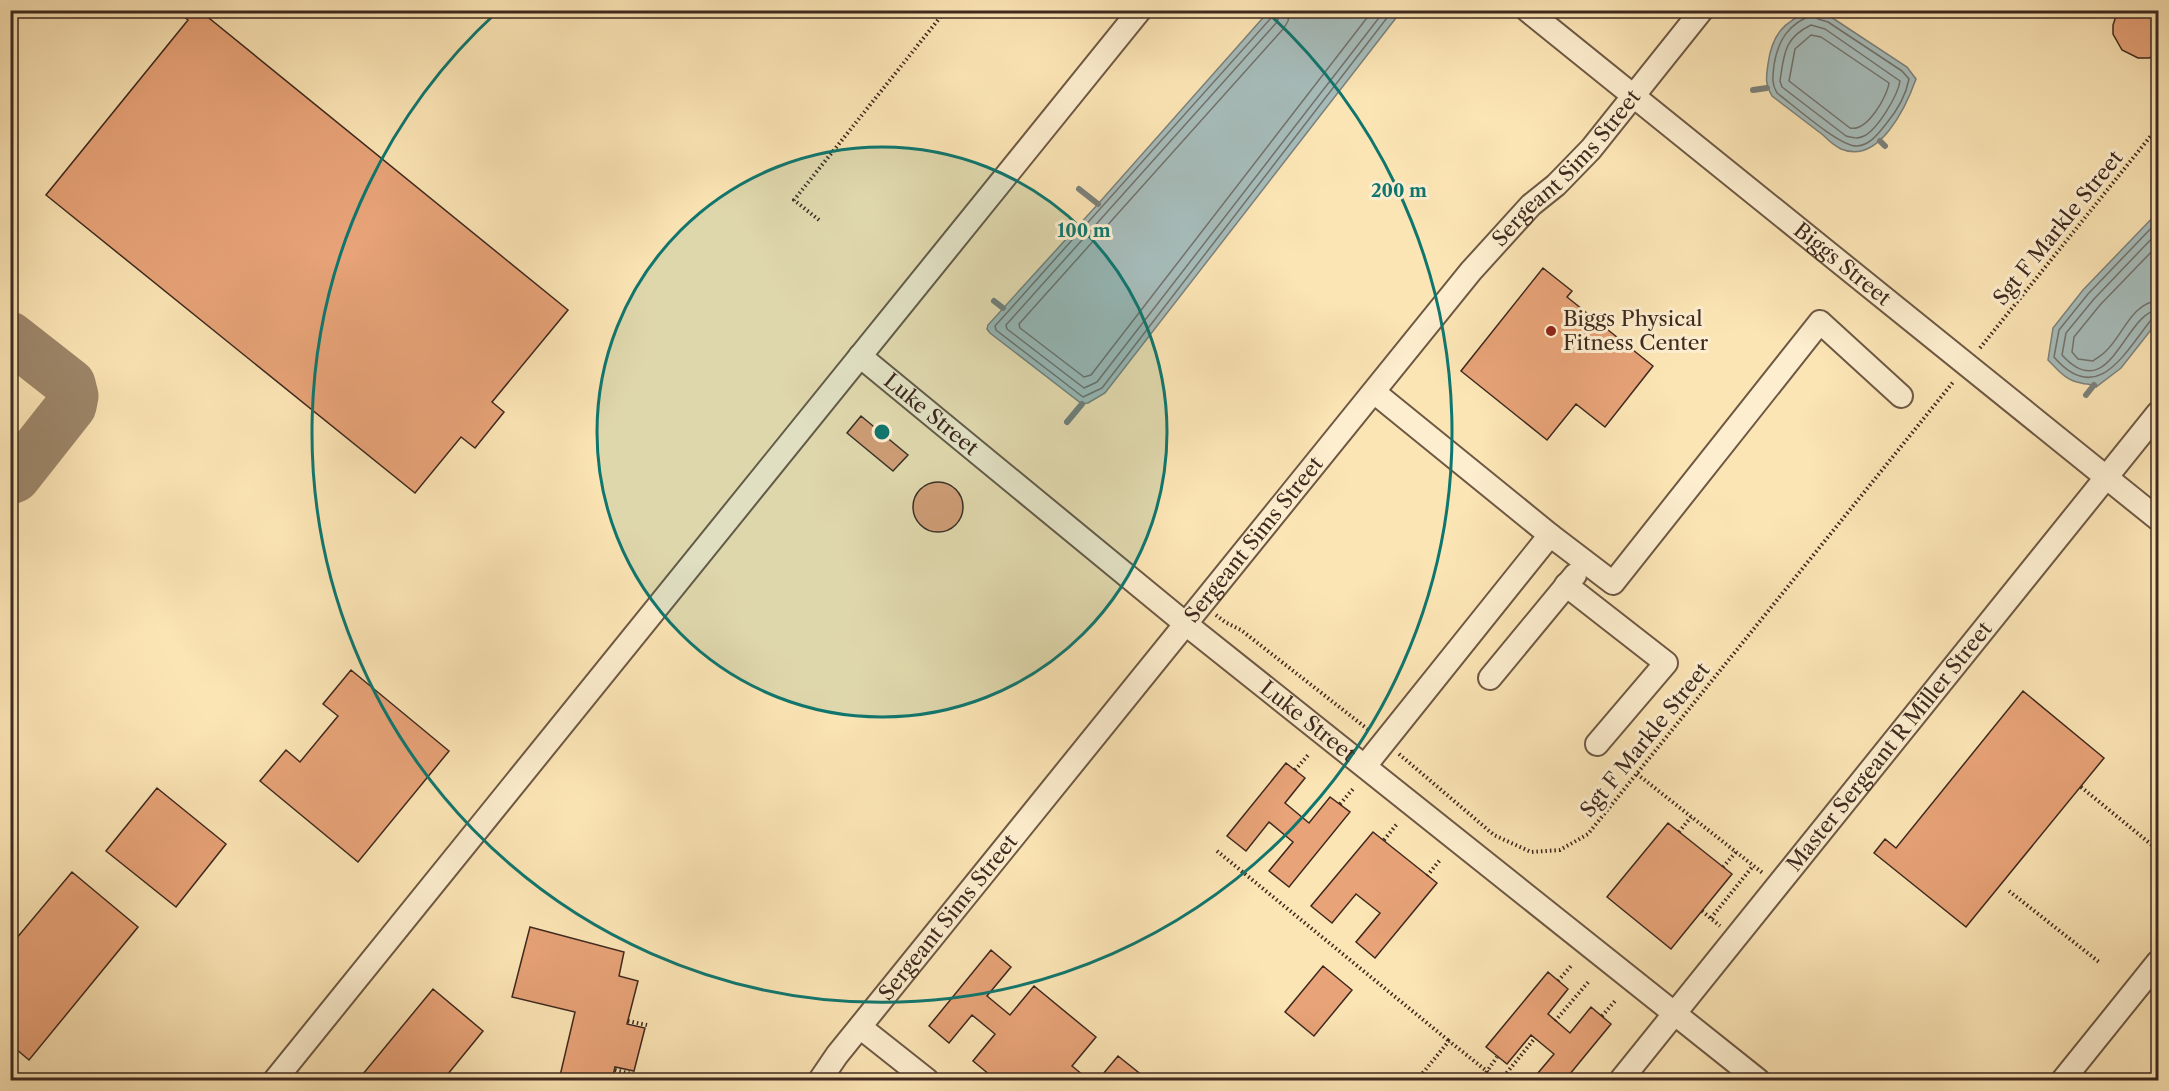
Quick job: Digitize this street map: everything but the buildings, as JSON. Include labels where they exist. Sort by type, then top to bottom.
[{"type":"street","points":[[275,1080],[1140,10]]},
{"type":"street","name":"Biggs Street","points":[[1527,10],[2158,519]]},
{"type":"street","name":"Sergeant Sims Street","points":[[820,1080],[837,1055],[1501,236],[1531,205],[1556,186],[1591,150],[1702,10]]},
{"type":"street","points":[[1374,392],[1612,583],[1820,322],[1900,396]]},
{"type":"street","name":"Luke Street","points":[[860,356],[1187,625],[1758,1080]]},
{"type":"street","name":"Master Sergeant R Miller Street","points":[[1621,1080],[2158,413]]},
{"type":"street","points":[[1365,766],[1550,535]]},
{"type":"street","points":[[1490,678],[1585,562]]},
{"type":"street","points":[[1566,585],[1666,663],[1597,744]]},
{"type":"street","points":[[2063,1080],[2158,962]]},
{"type":"street","points":[[860,1027],[927,1080]]},
{"type":"path","points":[[819,220],[794,200],[946,10]]},
{"type":"path","name":"Sgt F Markle Street","points":[[1980,348],[2158,127]]},
{"type":"path","name":"Sgt F Markle Street","points":[[1203,604],[1225,622],[1241,630],[1384,742],[1494,835],[1531,852],[1560,850],[1588,834],[1954,381]]},
{"type":"path","points":[[1295,770],[1309,754]]},
{"type":"path","points":[[1638,774],[1778,885]]},
{"type":"path","points":[[2081,787],[2158,850]]},
{"type":"path","points":[[1340,804],[1353,789]]},
{"type":"path","points":[[1681,830],[1691,817]]},
{"type":"path","points":[[1384,840],[1397,825]]},
{"type":"path","points":[[1217,851],[1499,1080],[1535,1038]]},
{"type":"path","points":[[1724,867],[1736,852]]},
{"type":"path","points":[[1427,876],[1440,860]]},
{"type":"path","points":[[1711,918],[1753,866]]},
{"type":"path","points":[[2009,891],[2099,962]]},
{"type":"path","points":[[1558,981],[1571,966]]},
{"type":"path","points":[[1555,1021],[1590,980]]},
{"type":"path","points":[[1602,1016],[1615,1001]]},
{"type":"path","points":[[628,1021],[646,1025]]},
{"type":"path","points":[[1417,1080],[1449,1041]]},
{"type":"path","points":[[1481,1080],[1497,1057]]},
{"type":"path","points":[[615,1070],[652,1080]]},
{"type":"water","points":[[1398,10],[1399,14],[1105,393],[1082,404],[990,333],[987,329],[988,325],[1269,11]]},
{"type":"water","points":[[1810,11],[1831,17],[1907,67],[1916,79],[1898,118],[1889,131],[1867,149],[1855,152],[1839,148],[1772,96],[1767,84],[1770,54],[1776,37],[1786,25]]},
{"type":"water","points":[[2158,212],[2158,321],[2121,368],[2096,387],[2071,380],[2048,360],[2053,328],[2083,290]]},
{"type":"waterway","points":[[1753,90],[1767,88]]},
{"type":"waterway","points":[[1880,141],[1885,146]]},
{"type":"waterway","points":[[1079,189],[1098,204]]},
{"type":"waterway","points":[[994,301],[1003,308]]},
{"type":"waterway","points":[[2086,395],[2094,385]]},
{"type":"waterway","points":[[1067,422],[1082,404]]},
{"type":"taxiway","points":[[10,337],[70,384],[73,396],[71,406],[15,477],[10,479]]},
{"type":"place","name":"Biggs Physical Fitness Center","points":[[1551,331]]}]
